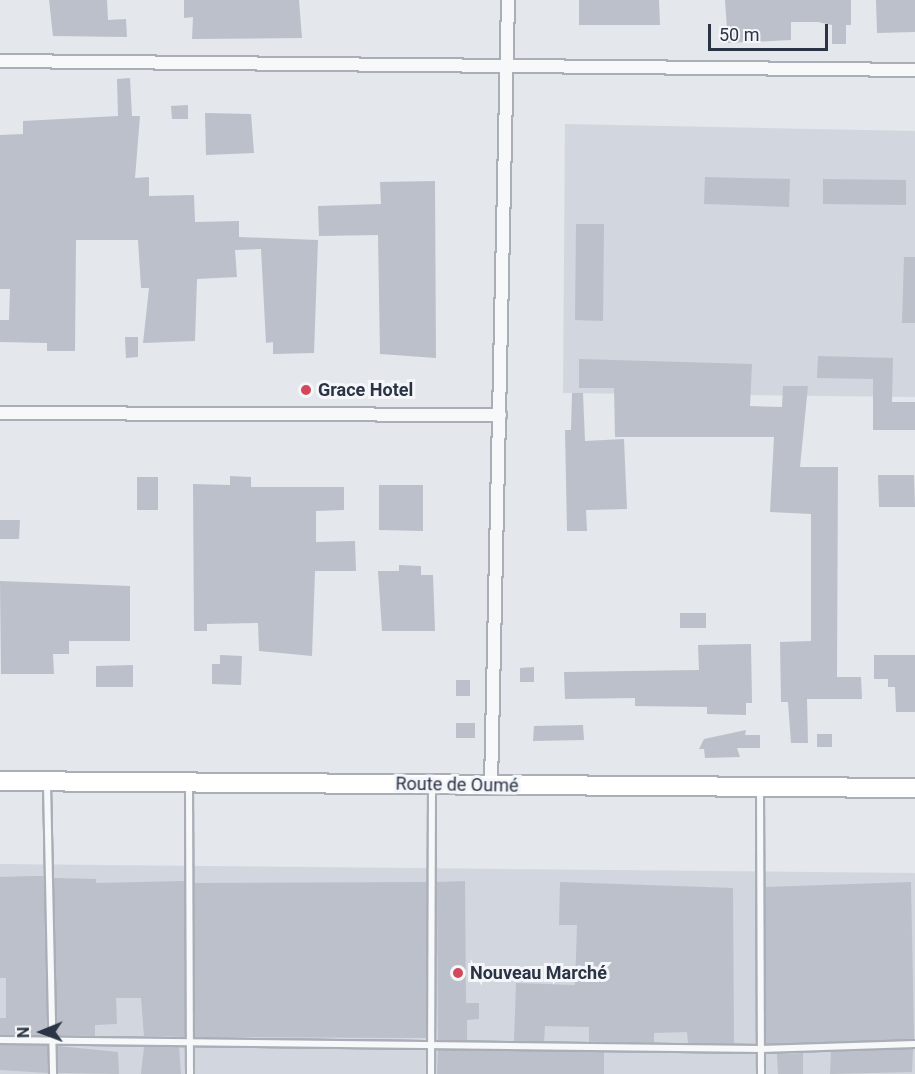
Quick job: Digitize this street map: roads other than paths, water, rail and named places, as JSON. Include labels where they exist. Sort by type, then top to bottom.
[{"type":"street","points":[[490,785],[508,0]]},
{"type":"street","points":[[0,60],[508,69],[915,70]]},
{"type":"street","points":[[0,413],[500,415]]},
{"type":"street","name":"Route de Oumé","points":[[0,781],[915,789]]},
{"type":"lane","points":[[46,781],[53,1074]]},
{"type":"lane","points":[[189,782],[190,1074]]},
{"type":"lane","points":[[431,1074],[432,784]]},
{"type":"lane","points":[[760,787],[761,1074]]},
{"type":"lane","points":[[0,1040],[191,1045],[431,1041],[761,1049],[915,1044]]},
{"type":"place","name":"Grace Hotel","points":[[306,390]]},
{"type":"place","name":"Nouveau Marché","points":[[458,973]]}]
